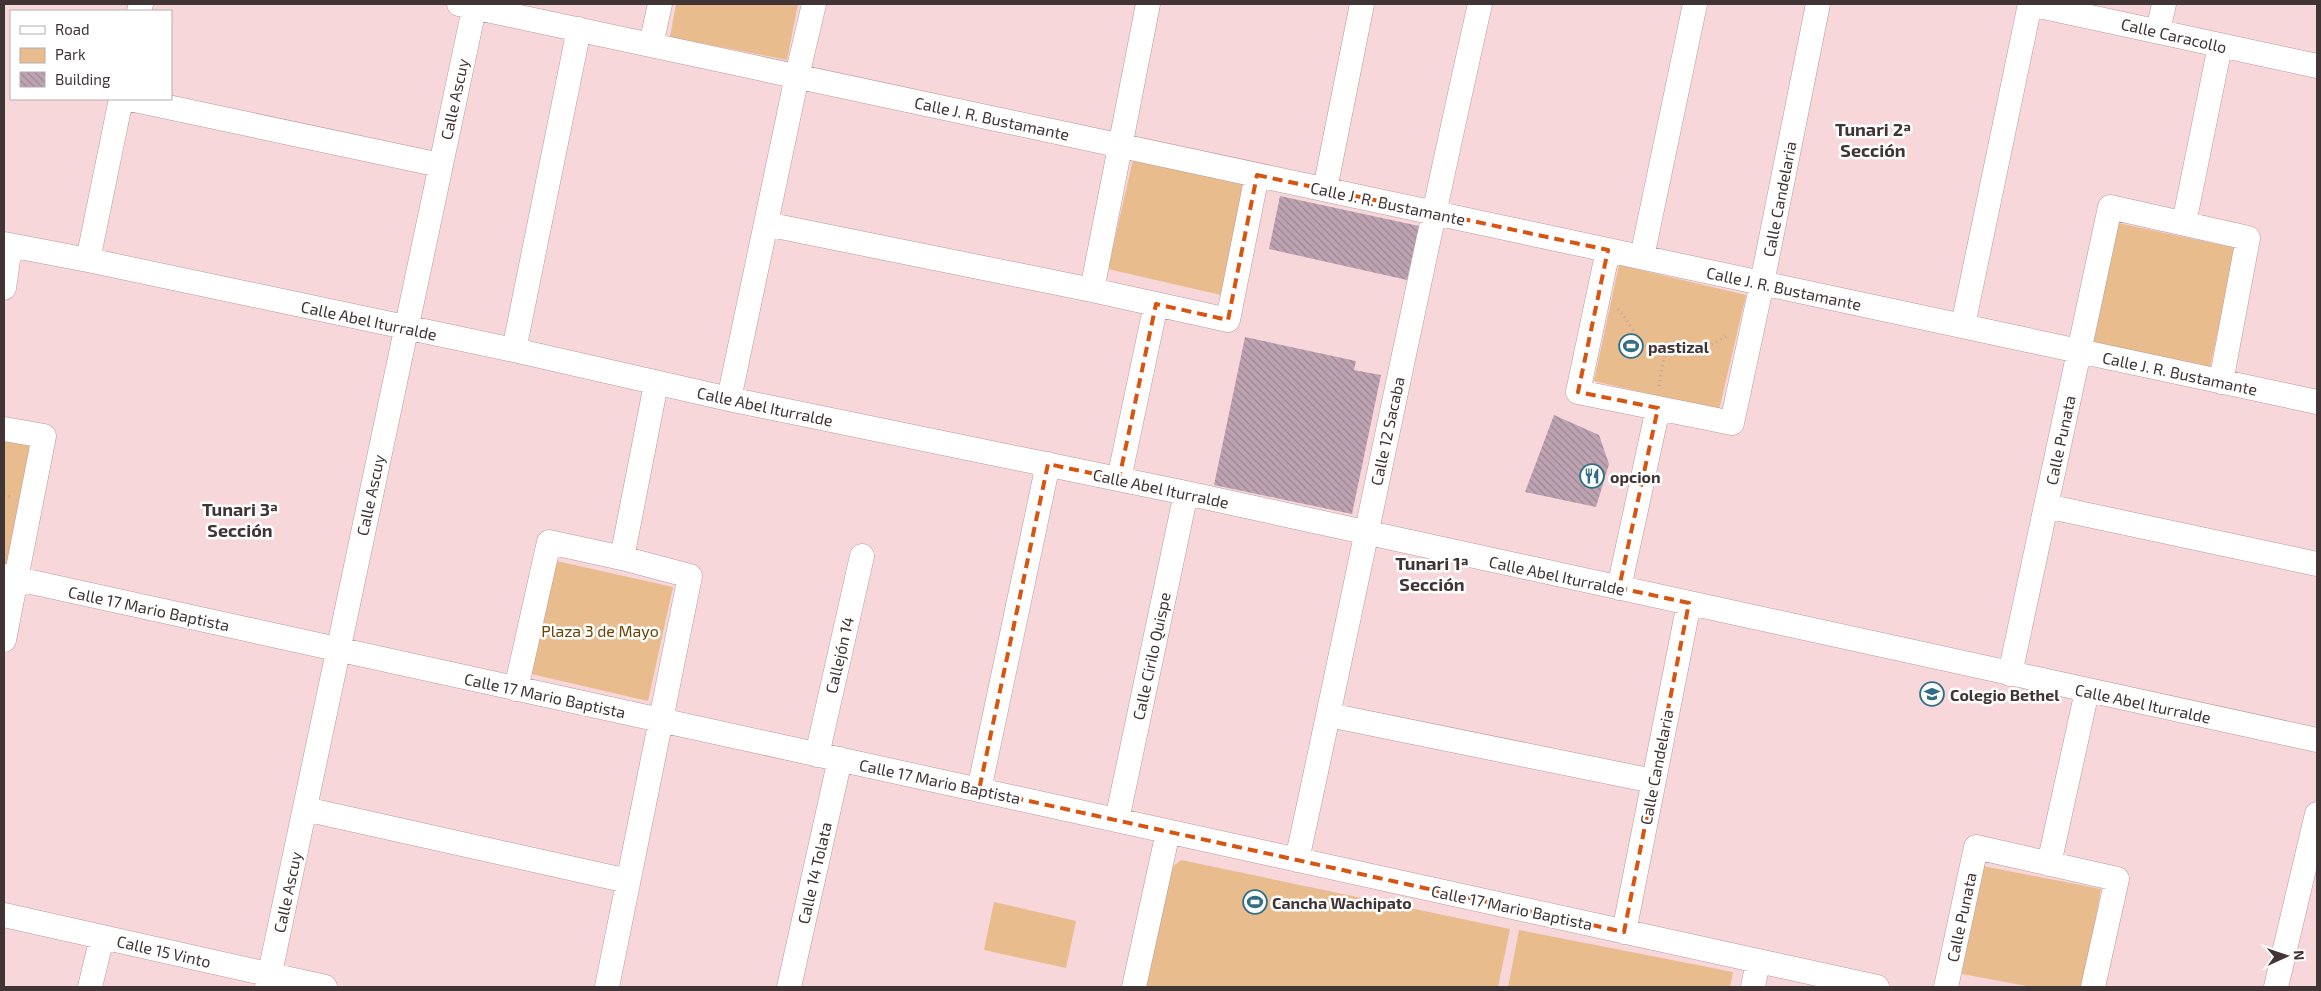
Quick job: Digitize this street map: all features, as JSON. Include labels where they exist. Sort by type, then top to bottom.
[{"type":"street","points":[[650,45],[660,4]]},
{"type":"street","points":[[729,399],[814,4]]},
{"type":"street","points":[[1092,290],[1122,146],[1148,4]]},
{"type":"street","points":[[1325,190],[1362,4]]},
{"type":"street","name":"Calle 12 Sacaba","points":[[1297,860],[1329,715],[1433,212],[1480,4]]},
{"type":"street","points":[[1642,257],[1695,4]]},
{"type":"street","name":"Calle Candelaria","points":[[1658,401],[1732,423],[1818,4]]},
{"type":"street","points":[[1963,325],[2030,4]]},
{"type":"street","name":"Calle Caracollo","points":[[2030,4],[2317,66]]},
{"type":"street","points":[[2158,31],[2164,4]]},
{"type":"street","name":"Calle J. R. Bustamante","points":[[469,5],[2317,402]]},
{"type":"street","name":"Calle Ascuy","points":[[268,981],[440,165],[469,5]]},
{"type":"street","points":[[514,350],[579,30]]},
{"type":"street","points":[[2220,46],[2184,223],[2248,238],[2221,382]]},
{"type":"street","points":[[88,260],[120,100]]},
{"type":"street","points":[[135,100],[440,165]]},
{"type":"street","points":[[766,224],[1092,290],[1228,320],[1257,175]]},
{"type":"street","name":"Calle Punata","points":[[2010,674],[2110,207],[2184,223]]},
{"type":"street","points":[[4,288],[7,245]]},
{"type":"street","name":"Calle Abel Iturralde","points":[[7,245],[88,260],[514,350],[656,384],[1186,493],[2087,692],[2317,740]]},
{"type":"street","points":[[1608,250],[1578,392],[1658,401],[1619,588]]},
{"type":"street","points":[[1119,479],[1156,304]]},
{"type":"street","points":[[622,558],[656,384]]},
{"type":"street","points":[[4,429],[44,436],[10,577],[4,640]]},
{"type":"street","points":[[979,790],[1048,464]]},
{"type":"street","name":"Calle Cirilo Quispe","points":[[1117,820],[1186,493]]},
{"type":"street","points":[[2046,506],[2317,564]]},
{"type":"street","points":[[516,689],[549,542],[622,558],[690,576],[606,987]]},
{"type":"street","name":"Callejón 14","points":[[817,754],[862,556]]},
{"type":"street","name":"Calle 17 Mario Baptista","points":[[10,577],[1877,987]]},
{"type":"street","name":"Calle Candelaria","points":[[1624,932],[1689,603]]},
{"type":"street","points":[[2087,692],[2049,864],[2117,879],[2093,987]]},
{"type":"street","points":[[1329,715],[1653,781]]},
{"type":"street","name":"Calle 14 Tolata","points":[[789,987],[840,759]]},
{"type":"street","points":[[305,809],[628,880]]},
{"type":"street","points":[[2276,987],[2317,814]]},
{"type":"street","points":[[1134,987],[1168,832]]},
{"type":"street","name":"Calle Punata","points":[[1946,987],[1976,847],[2049,864]]},
{"type":"street","name":"Calle 15 Vinto","points":[[4,915],[268,981],[325,987]]},
{"type":"street","points":[[90,987],[102,938]]},
{"type":"street","points":[[1753,987],[1758,961]]},
{"type":"path","points":[[1613,313],[1615,304],[1647,346],[1678,354],[1694,352],[1713,345],[1735,330]]},
{"type":"path","points":[[1658,401],[1666,352]]},
{"type":"highlighted area","points":[[1257,175],[1608,250],[1578,392],[1658,408],[1619,588],[1689,603],[1624,932],[979,790],[1048,464],[1119,479],[1156,304],[1228,320]]},
{"type":"green space","points":[[676,4],[798,4],[787,60],[670,37]]},
{"type":"green space","points":[[1134,155],[1246,181],[1221,295],[1108,269]]},
{"type":"green space","points":[[2118,223],[2236,248],[2210,367],[2092,342]]},
{"type":"green space","points":[[1619,265],[1746,295],[1719,410],[1594,381]]},
{"type":"green space","points":[[4,438],[36,445],[10,570],[4,569]]},
{"type":"green space","name":"Plaza 3 de Mayo","points":[[552,560],[673,587],[648,701],[527,673]]},
{"type":"green space","name":"Cancha Wachipato","points":[[1181,860],[1510,929],[1498,987],[1146,987],[1171,868]]},
{"type":"green space","points":[[1978,865],[2101,889],[2083,987],[2032,987],[1957,973]]},
{"type":"green space","points":[[994,902],[1076,921],[1066,968],[984,950]]},
{"type":"green space","points":[[1519,930],[1733,972],[1730,987],[1508,987]]},
{"type":"building","points":[[1280,196],[1419,226],[1407,280],[1269,249]]},
{"type":"building","points":[[1245,337],[1356,361],[1354,370],[1381,375],[1352,514],[1214,485]]},
{"type":"building","points":[[1554,415],[1599,435],[1609,464],[1596,507],[1525,492]]},
{"type":"place","name":"pastizal","points":[[1631,346]]},
{"type":"place","name":"opcion","points":[[1592,476]]},
{"type":"place","name":"Colegio Bethel","points":[[1932,694]]},
{"type":"place","name":"Cancha Wachipato","points":[[1255,902]]},
{"type":"district","name":"Tunari 2ª Sección","points":[[1873,139]]},
{"type":"district","name":"Tunari 3ª Sección","points":[[240,519]]},
{"type":"district","name":"Tunari 1ª Sección","points":[[1432,573]]}]
